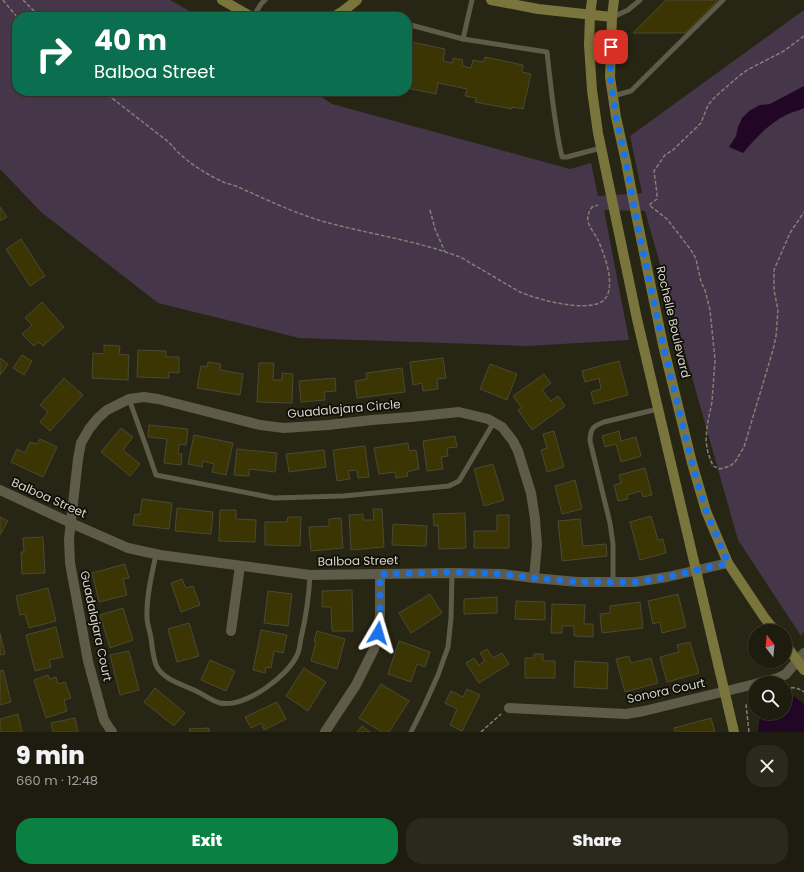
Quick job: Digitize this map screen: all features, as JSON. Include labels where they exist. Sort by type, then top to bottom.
[{"type":"main road","points":[[222,0],[243,12]]},
{"type":"main road","points":[[341,12],[357,0]]},
{"type":"main road","points":[[491,0],[538,9],[612,17]]},
{"type":"main road","points":[[592,0],[589,46],[592,90],[598,133],[637,319],[734,732]]},
{"type":"main road","name":"Rochelle Boulevard","points":[[614,0],[610,77],[616,117],[663,345],[692,463],[706,511],[728,563],[770,624]]},
{"type":"main road","points":[[792,650],[801,657],[804,670]]},
{"type":"street","name":"Guadalajara Circle","points":[[70,522],[78,459],[82,443],[89,429],[98,418],[107,410],[129,399],[144,397],[158,399],[260,425],[284,428],[459,412],[488,419],[494,422],[502,428],[513,441],[518,451],[531,493],[535,519],[537,545],[534,578]]},
{"type":"street","name":"Balboa Street","points":[[0,490],[128,548],[156,554],[310,575],[452,572],[502,574],[578,582],[635,582],[667,577],[728,563]]},
{"type":"street","name":"Guadalajara Court","points":[[70,522],[70,563],[88,661],[104,720],[112,732]]},
{"type":"street","points":[[232,631],[240,566]]},
{"type":"street","points":[[324,732],[356,685],[374,649],[380,616],[380,574]]},
{"type":"street","points":[[782,676],[786,674],[801,657]]},
{"type":"street","name":"Sonora Court","points":[[509,708],[626,714],[748,686]]},
{"type":"lane","points":[[255,12],[265,0]]},
{"type":"lane","points":[[464,39],[472,0]]},
{"type":"lane","points":[[612,17],[628,10],[640,0]]},
{"type":"lane","points":[[613,96],[631,91],[723,0]]},
{"type":"lane","points":[[412,25],[464,39],[547,52],[553,104],[562,157],[601,148]]},
{"type":"lane","points":[[129,399],[156,475],[274,498],[344,496],[449,486],[459,481],[494,422]]},
{"type":"lane","points":[[613,582],[613,544],[610,523],[590,436],[592,429],[596,425],[658,409]]},
{"type":"lane","points":[[156,554],[147,603],[147,622],[151,638],[152,652],[156,665],[159,670],[173,681],[202,694],[209,700],[222,703],[239,702],[258,694],[279,678],[289,668],[298,653],[304,625],[310,575]]},
{"type":"lane","points":[[411,732],[426,704],[448,648],[451,618],[452,572]]},
{"type":"path","points":[[3,0],[14,12]]},
{"type":"path","points":[[23,0],[35,12]]},
{"type":"path","points":[[804,36],[784,51],[744,72],[715,97],[708,105],[701,124],[665,156],[654,171],[657,199],[649,205],[667,219],[691,250],[696,259],[701,282],[705,290],[710,310],[715,360],[712,402],[707,426],[706,441],[708,453],[713,466],[720,469],[730,466],[735,462],[744,446],[776,336],[778,310],[774,290],[774,270],[790,234],[804,212]]},
{"type":"path","points":[[109,96],[162,137],[168,140],[180,154],[192,164],[220,181],[233,185],[300,214],[326,222],[422,245],[458,256],[527,295],[564,304],[592,306],[604,300],[607,295],[610,281],[608,273],[601,248],[588,222],[588,214],[592,207],[598,205]]},
{"type":"path","points":[[430,210],[435,229],[446,252]]},
{"type":"path","points":[[792,687],[798,688],[804,692]]},
{"type":"path","points":[[748,703],[746,705],[749,732]]},
{"type":"path","points":[[481,732],[509,708]]},
{"type":"shaded area","points":[[0,0],[170,0],[191,12],[12,12],[12,96],[320,96],[332,104],[570,169],[591,163],[598,196],[642,193],[630,136],[804,10],[804,631],[801,636],[738,540],[645,211],[604,210],[629,340],[528,346],[299,338],[158,303],[41,212],[0,169]]},
{"type":"shaded area","points":[[804,86],[804,108],[786,115],[768,127],[743,153],[729,147],[736,136],[742,118],[749,111],[760,105],[770,104]]},
{"type":"shaded area","points":[[792,695],[804,704],[804,732],[758,732],[760,720],[792,720]]},
{"type":"building","points":[[666,0],[718,0],[685,33],[633,33]]},
{"type":"building","points":[[412,42],[445,49],[443,61],[452,63],[453,58],[463,60],[462,66],[471,68],[473,60],[483,62],[485,57],[523,65],[522,72],[531,74],[523,109],[512,107],[512,109],[475,102],[476,98],[465,96],[467,89],[438,83],[436,94],[412,89]]},
{"type":"building","points":[[0,207],[7,217],[0,221]]},
{"type":"building","points":[[21,239],[45,276],[30,286],[6,249]]},
{"type":"building","points":[[42,302],[64,327],[43,346],[39,342],[34,346],[22,334],[32,325],[25,318]]},
{"type":"building","points":[[104,345],[120,346],[119,354],[129,355],[128,380],[92,378],[93,353],[104,354]]},
{"type":"building","points":[[138,350],[166,351],[166,357],[179,357],[179,373],[169,372],[169,378],[137,377]]},
{"type":"building","points":[[22,355],[32,361],[24,375],[13,368]]},
{"type":"building","points":[[0,358],[8,364],[0,375]]},
{"type":"building","points":[[443,358],[446,378],[437,379],[438,389],[423,391],[422,383],[413,385],[410,362]]},
{"type":"building","points":[[619,361],[628,395],[594,404],[591,392],[601,389],[599,378],[585,382],[582,371]]},
{"type":"building","points":[[208,362],[221,364],[220,370],[243,374],[240,395],[197,388],[201,366],[207,367]]},
{"type":"building","points":[[259,363],[274,363],[273,380],[282,380],[282,373],[293,374],[292,403],[257,402]]},
{"type":"building","points":[[490,364],[517,374],[507,400],[480,389]]},
{"type":"building","points":[[402,368],[405,392],[357,398],[355,381],[367,379],[366,373]]},
{"type":"building","points":[[544,374],[551,383],[542,390],[551,401],[558,396],[565,406],[532,430],[518,410],[522,408],[513,396]]},
{"type":"building","points":[[64,378],[83,395],[50,431],[40,422],[48,412],[40,405]]},
{"type":"building","points":[[335,378],[336,391],[324,392],[325,400],[301,402],[299,381]]},
{"type":"building","points":[[149,425],[188,429],[186,445],[179,444],[178,454],[182,454],[181,465],[164,463],[167,439],[148,437]]},
{"type":"building","points":[[121,428],[133,437],[123,450],[140,464],[130,476],[101,452]]},
{"type":"building","points":[[554,431],[564,467],[547,472],[541,450],[547,448],[543,434]]},
{"type":"building","points":[[619,431],[621,441],[636,437],[641,456],[621,462],[616,444],[605,447],[602,436]]},
{"type":"building","points":[[194,435],[233,443],[226,475],[212,472],[214,464],[203,461],[202,467],[188,464]]},
{"type":"building","points":[[455,436],[457,447],[447,448],[448,456],[441,457],[443,469],[427,471],[423,441]]},
{"type":"building","points":[[40,439],[57,447],[43,477],[11,462],[17,449],[25,453],[30,442],[37,444]]},
{"type":"building","points":[[408,443],[409,451],[416,450],[419,469],[407,472],[408,476],[396,478],[395,472],[379,474],[374,448]]},
{"type":"building","points":[[365,446],[369,477],[358,478],[357,470],[348,471],[350,479],[337,481],[333,450]]},
{"type":"building","points":[[237,449],[277,453],[275,472],[249,469],[249,476],[234,475]]},
{"type":"building","points":[[324,450],[326,467],[289,472],[286,454]]},
{"type":"building","points":[[493,464],[504,500],[484,506],[474,469]]},
{"type":"building","points":[[645,468],[652,495],[643,497],[641,491],[627,495],[628,499],[618,501],[614,485],[621,483],[619,475]]},
{"type":"building","points":[[575,480],[582,509],[562,514],[555,486]]},
{"type":"building","points":[[142,499],[172,503],[169,529],[133,525],[135,514],[140,515]]},
{"type":"building","points":[[177,508],[213,512],[211,534],[175,531]]},
{"type":"building","points":[[373,509],[382,509],[384,547],[351,550],[349,515],[363,514],[363,520],[374,520]]},
{"type":"building","points":[[220,510],[236,510],[236,519],[256,520],[255,542],[219,541]]},
{"type":"building","points":[[465,513],[466,548],[439,549],[438,525],[434,526],[433,514]]},
{"type":"building","points":[[497,515],[509,515],[509,548],[474,548],[474,531],[497,531]]},
{"type":"building","points":[[651,516],[658,540],[663,539],[666,553],[640,560],[630,522]]},
{"type":"building","points":[[0,517],[8,521],[0,535]]},
{"type":"building","points":[[288,517],[301,517],[300,546],[265,545],[265,522],[287,522]]},
{"type":"building","points":[[341,518],[343,548],[311,551],[309,527],[329,526],[329,519]]},
{"type":"building","points":[[580,519],[583,546],[606,544],[607,556],[562,561],[558,521]]},
{"type":"building","points":[[393,524],[427,526],[426,546],[392,545]]},
{"type":"building","points":[[43,537],[45,573],[22,574],[21,552],[24,552],[23,538]]},
{"type":"building","points":[[125,564],[129,578],[123,579],[127,595],[99,602],[92,573]]},
{"type":"building","points":[[182,579],[186,588],[193,586],[200,605],[181,612],[171,583]]},
{"type":"building","points":[[48,588],[56,621],[29,628],[25,614],[20,615],[16,596]]},
{"type":"building","points":[[352,590],[353,631],[332,631],[331,607],[322,607],[322,591]]},
{"type":"building","points":[[268,591],[292,594],[288,626],[264,623]]},
{"type":"building","points":[[430,594],[442,613],[411,633],[399,613]]},
{"type":"building","points":[[678,594],[686,627],[662,633],[660,622],[653,624],[648,601]]},
{"type":"building","points":[[497,597],[497,613],[464,614],[464,599]]},
{"type":"building","points":[[516,601],[545,602],[545,620],[515,619]]},
{"type":"building","points":[[640,602],[643,628],[602,633],[600,614],[610,613],[610,606]]},
{"type":"building","points":[[552,604],[585,605],[584,624],[593,624],[593,637],[574,636],[574,626],[562,626],[562,633],[551,633]]},
{"type":"building","points":[[123,608],[133,640],[110,648],[100,615]]},
{"type":"building","points":[[189,623],[199,656],[177,662],[168,629]]},
{"type":"building","points":[[56,627],[63,657],[49,660],[51,667],[35,671],[26,635]]},
{"type":"building","points":[[261,630],[287,635],[283,653],[274,651],[271,668],[266,667],[265,673],[253,670]]},
{"type":"building","points":[[317,631],[345,639],[337,669],[311,661]]},
{"type":"building","points":[[0,633],[5,654],[0,655]]},
{"type":"building","points":[[399,641],[430,652],[425,667],[417,664],[411,682],[388,674]]},
{"type":"building","points":[[690,642],[699,673],[667,682],[660,657],[679,652],[677,645]]},
{"type":"building","points":[[487,649],[493,658],[502,653],[509,664],[479,683],[466,663],[474,658],[479,665],[485,661],[480,653]]},
{"type":"building","points":[[129,651],[139,690],[120,695],[110,655]]},
{"type":"building","points":[[534,654],[543,654],[543,661],[555,661],[555,678],[525,678],[525,658],[534,658]]},
{"type":"building","points":[[629,656],[631,663],[651,658],[658,683],[625,692],[616,659]]},
{"type":"building","points":[[210,660],[235,671],[226,691],[201,680]]},
{"type":"building","points":[[575,661],[608,663],[607,689],[574,687]]},
{"type":"building","points":[[304,668],[326,682],[308,711],[286,696]]},
{"type":"building","points":[[3,670],[11,702],[0,705],[0,671]]},
{"type":"building","points":[[48,675],[49,679],[56,677],[58,684],[65,682],[71,698],[64,700],[67,711],[46,718],[34,680]]},
{"type":"building","points":[[381,684],[409,701],[389,732],[382,732],[359,718]]},
{"type":"building","points":[[155,688],[185,713],[174,726],[144,702]]},
{"type":"building","points":[[467,689],[480,695],[462,731],[450,725],[457,709],[445,703],[451,691],[463,697]]},
{"type":"building","points":[[277,702],[286,719],[264,730],[261,723],[251,728],[245,717]]},
{"type":"building","points":[[18,714],[22,732],[0,732],[0,719]]},
{"type":"building","points":[[75,718],[78,732],[53,732],[51,723]]},
{"type":"building","points":[[711,718],[715,732],[675,732],[674,728]]},
{"type":"building","points":[[362,726],[370,732],[357,732]]},
{"type":"building","points":[[209,728],[209,732],[190,732],[189,729]]},
{"type":"route","points":[[378,633],[380,616],[380,574],[452,572],[502,574],[578,582],[635,582],[667,577],[728,563],[706,511],[692,463],[663,345],[616,117],[610,77],[611,47]]}]
